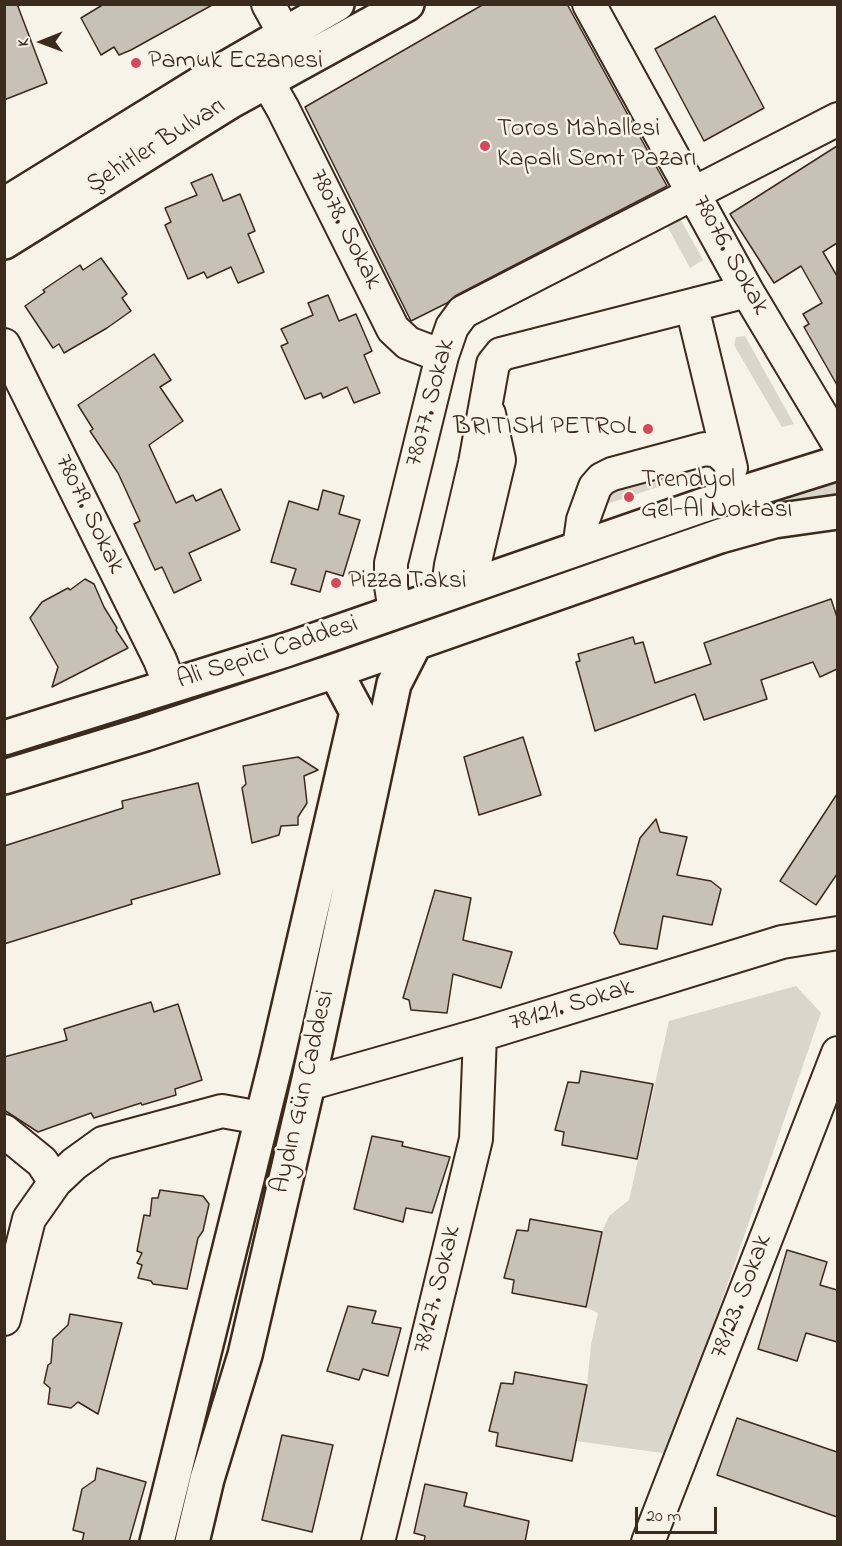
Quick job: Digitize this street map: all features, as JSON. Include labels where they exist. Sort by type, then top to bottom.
[{"type":"main road","name":"Şehitler Bulvarı","points":[[4,205],[284,33],[337,4]]},
{"type":"main road","name":"Şehitler Bulvarı","points":[[4,242],[231,101],[407,4]]},
{"type":"main road","name":"Ali Sepici Caddesi","points":[[4,738],[286,650],[764,485],[837,463]]},
{"type":"main road","name":"Ali Sepici Caddesi","points":[[4,777],[145,734],[335,671],[720,536],[774,520],[837,512]]},
{"type":"main road","name":"Aydın Gün Caddesi","points":[[195,1531],[207,1479],[246,1355],[308,1084],[394,684],[415,643]]},
{"type":"main road","name":"Aydın Gün Caddesi","points":[[160,1531],[192,1408],[357,712],[335,671]]},
{"type":"main road","points":[[160,1531],[169,1501],[180,1495],[191,1497],[196,1503],[195,1531]]},
{"type":"street","points":[[268,4],[284,33]]},
{"type":"street","name":"78076. Sokak","points":[[589,4],[747,291],[837,443]]},
{"type":"street","name":"78078. Sokak","points":[[267,81],[283,108],[393,328],[408,343],[442,356]]},
{"type":"street","name":"78077. Sokak","points":[[395,611],[391,586],[392,563],[442,356],[452,327],[463,312],[837,119]]},
{"type":"street","points":[[460,589],[476,557],[499,460],[486,402],[493,364],[501,354],[692,307],[747,291]]},
{"type":"street","points":[[692,307],[731,469],[764,485]]},
{"type":"street","name":"78079. Sokak","points":[[4,345],[170,686]]},
{"type":"street","points":[[579,548],[583,520],[595,488],[602,479],[612,474],[705,449],[718,451],[728,460]]},
{"type":"street","name":"78121. Sokak","points":[[308,1084],[480,1035],[782,942],[837,933]]},
{"type":"street","name":"78127. Sokak","points":[[378,1542],[476,1139],[480,1035]]},
{"type":"street","name":"78123. Sokak","points":[[648,1542],[837,1053]]},
{"type":"street","points":[[4,1319],[29,1219],[55,1182],[74,1164],[103,1143],[222,1111],[261,1118]]},
{"type":"street","points":[[4,1131],[42,1162],[55,1182]]},
{"type":"shaded area","points":[[677,213],[703,260],[690,268],[664,220]]},
{"type":"shaded area","points":[[745,336],[794,424],[782,427],[734,345],[736,337]]},
{"type":"shaded area","points":[[679,468],[689,470],[694,475],[607,504],[618,487]]},
{"type":"shaded area","points":[[837,477],[837,498],[421,628],[418,621]]},
{"type":"shaded area","points":[[412,623],[414,630],[144,720],[142,713]]},
{"type":"shaded area","points":[[137,714],[139,721],[5,763],[5,757]]},
{"type":"shaded area","points":[[796,986],[821,1013],[669,1454],[576,1441],[598,1313],[586,1307],[602,1232],[609,1216],[629,1200],[669,1021]]},
{"type":"building","points":[[4,4],[17,4],[47,83],[4,100]]},
{"type":"building","points":[[104,4],[214,4],[131,50],[119,55],[114,47],[101,55],[81,18]]},
{"type":"building","name":"Toros Mahallesi Kapalı Semt Pazarı","points":[[484,4],[567,4],[667,186],[411,321],[305,107]]},
{"type":"building","points":[[715,16],[764,108],[704,141],[655,49]]},
{"type":"building","points":[[837,146],[837,243],[823,252],[837,276],[837,385],[804,327],[809,324],[803,314],[822,303],[801,266],[774,283],[730,214]]},
{"type":"building","points":[[212,174],[223,201],[240,194],[255,231],[248,234],[264,272],[238,283],[231,267],[207,278],[204,272],[188,279],[165,225],[171,222],[165,208],[197,195],[191,183]]},
{"type":"building","points":[[101,258],[127,294],[122,298],[131,311],[64,353],[59,344],[53,348],[25,306],[45,292],[43,290],[80,265],[83,270]]},
{"type":"building","points":[[328,295],[339,321],[356,314],[372,351],[364,355],[380,393],[354,403],[347,387],[323,398],[321,393],[305,399],[281,346],[288,343],[281,329],[313,315],[308,303]]},
{"type":"building","points":[[154,354],[171,380],[160,387],[183,421],[149,445],[176,503],[193,495],[196,501],[221,489],[240,530],[189,553],[201,580],[174,593],[162,567],[155,570],[134,524],[140,521],[118,473],[90,431],[93,429],[78,405]]},
{"type":"building","points":[[323,490],[344,496],[339,514],[360,520],[343,576],[326,571],[320,592],[291,584],[296,569],[271,562],[289,501],[318,510]]},
{"type":"building","points":[[85,579],[94,584],[116,630],[128,648],[52,687],[58,667],[30,618],[42,602],[68,588],[70,590]]},
{"type":"building","points":[[831,599],[837,617],[837,669],[820,677],[813,662],[761,680],[767,699],[704,720],[695,694],[595,731],[576,662],[580,661],[578,654],[633,637],[635,644],[643,642],[655,683],[711,664],[704,643]]},
{"type":"building","points":[[523,737],[541,795],[479,815],[464,757]]},
{"type":"building","points":[[298,757],[318,770],[304,776],[307,803],[298,817],[298,825],[281,826],[279,835],[252,843],[242,788],[246,784],[243,766]]},
{"type":"building","points":[[198,783],[220,874],[131,900],[132,904],[4,944],[4,846],[123,808],[122,801]]},
{"type":"building","points":[[837,794],[837,874],[816,905],[780,881]]},
{"type":"building","points":[[656,819],[660,832],[687,837],[677,875],[711,881],[721,889],[712,925],[663,916],[657,949],[620,944],[614,933],[640,838]]},
{"type":"building","points":[[435,890],[471,898],[463,940],[512,952],[501,988],[453,974],[447,1013],[411,1010],[409,1000],[403,998]]},
{"type":"building","points":[[151,1002],[154,1012],[178,1004],[202,1080],[175,1089],[176,1095],[94,1118],[91,1113],[38,1132],[4,1110],[4,1057],[67,1040],[64,1029]]},
{"type":"building","points":[[581,1071],[653,1084],[637,1159],[562,1145],[564,1132],[555,1130],[568,1082],[579,1083]]},
{"type":"building","points":[[372,1136],[403,1142],[402,1146],[450,1157],[432,1213],[406,1208],[403,1222],[354,1209]]},
{"type":"building","points":[[160,1190],[203,1196],[209,1204],[203,1231],[198,1238],[187,1289],[153,1284],[151,1281],[138,1278],[142,1265],[137,1263],[142,1253],[137,1251],[144,1215],[150,1216],[152,1198],[158,1198]]},
{"type":"building","points":[[530,1219],[602,1232],[586,1307],[512,1293],[514,1280],[504,1278],[517,1230],[528,1231]]},
{"type":"building","points":[[787,1250],[827,1262],[820,1285],[837,1290],[837,1342],[806,1333],[797,1361],[758,1349]]},
{"type":"building","points":[[348,1306],[376,1311],[372,1323],[401,1328],[388,1376],[363,1369],[359,1380],[327,1371]]},
{"type":"building","points":[[70,1314],[122,1323],[98,1414],[78,1402],[71,1408],[48,1404],[50,1388],[44,1383],[48,1365],[51,1363],[53,1339],[68,1325]]},
{"type":"building","points":[[515,1372],[587,1385],[572,1461],[496,1446],[498,1433],[489,1431],[501,1383],[513,1384]]},
{"type":"building","points":[[737,1418],[837,1452],[837,1517],[717,1475]]},
{"type":"building","points":[[282,1435],[333,1445],[312,1532],[262,1520]]},
{"type":"building","points":[[97,1468],[146,1482],[129,1542],[82,1542],[84,1533],[73,1530],[82,1489],[95,1480]]},
{"type":"building","points":[[425,1484],[467,1493],[464,1506],[529,1521],[525,1542],[424,1542],[425,1536],[414,1533]]},
{"type":"place","name":"Pamuk Eczanesi","points":[[136,63]]},
{"type":"place","name":"Toros Mahallesi Kapalı Semt Pazarı","points":[[485,146]]},
{"type":"place","name":"BRITISH PETROL","points":[[648,429]]},
{"type":"place","name":"Trendyol Gel-Al Noktası","points":[[629,497]]},
{"type":"place","name":"Pizza Taksi","points":[[336,583]]}]
